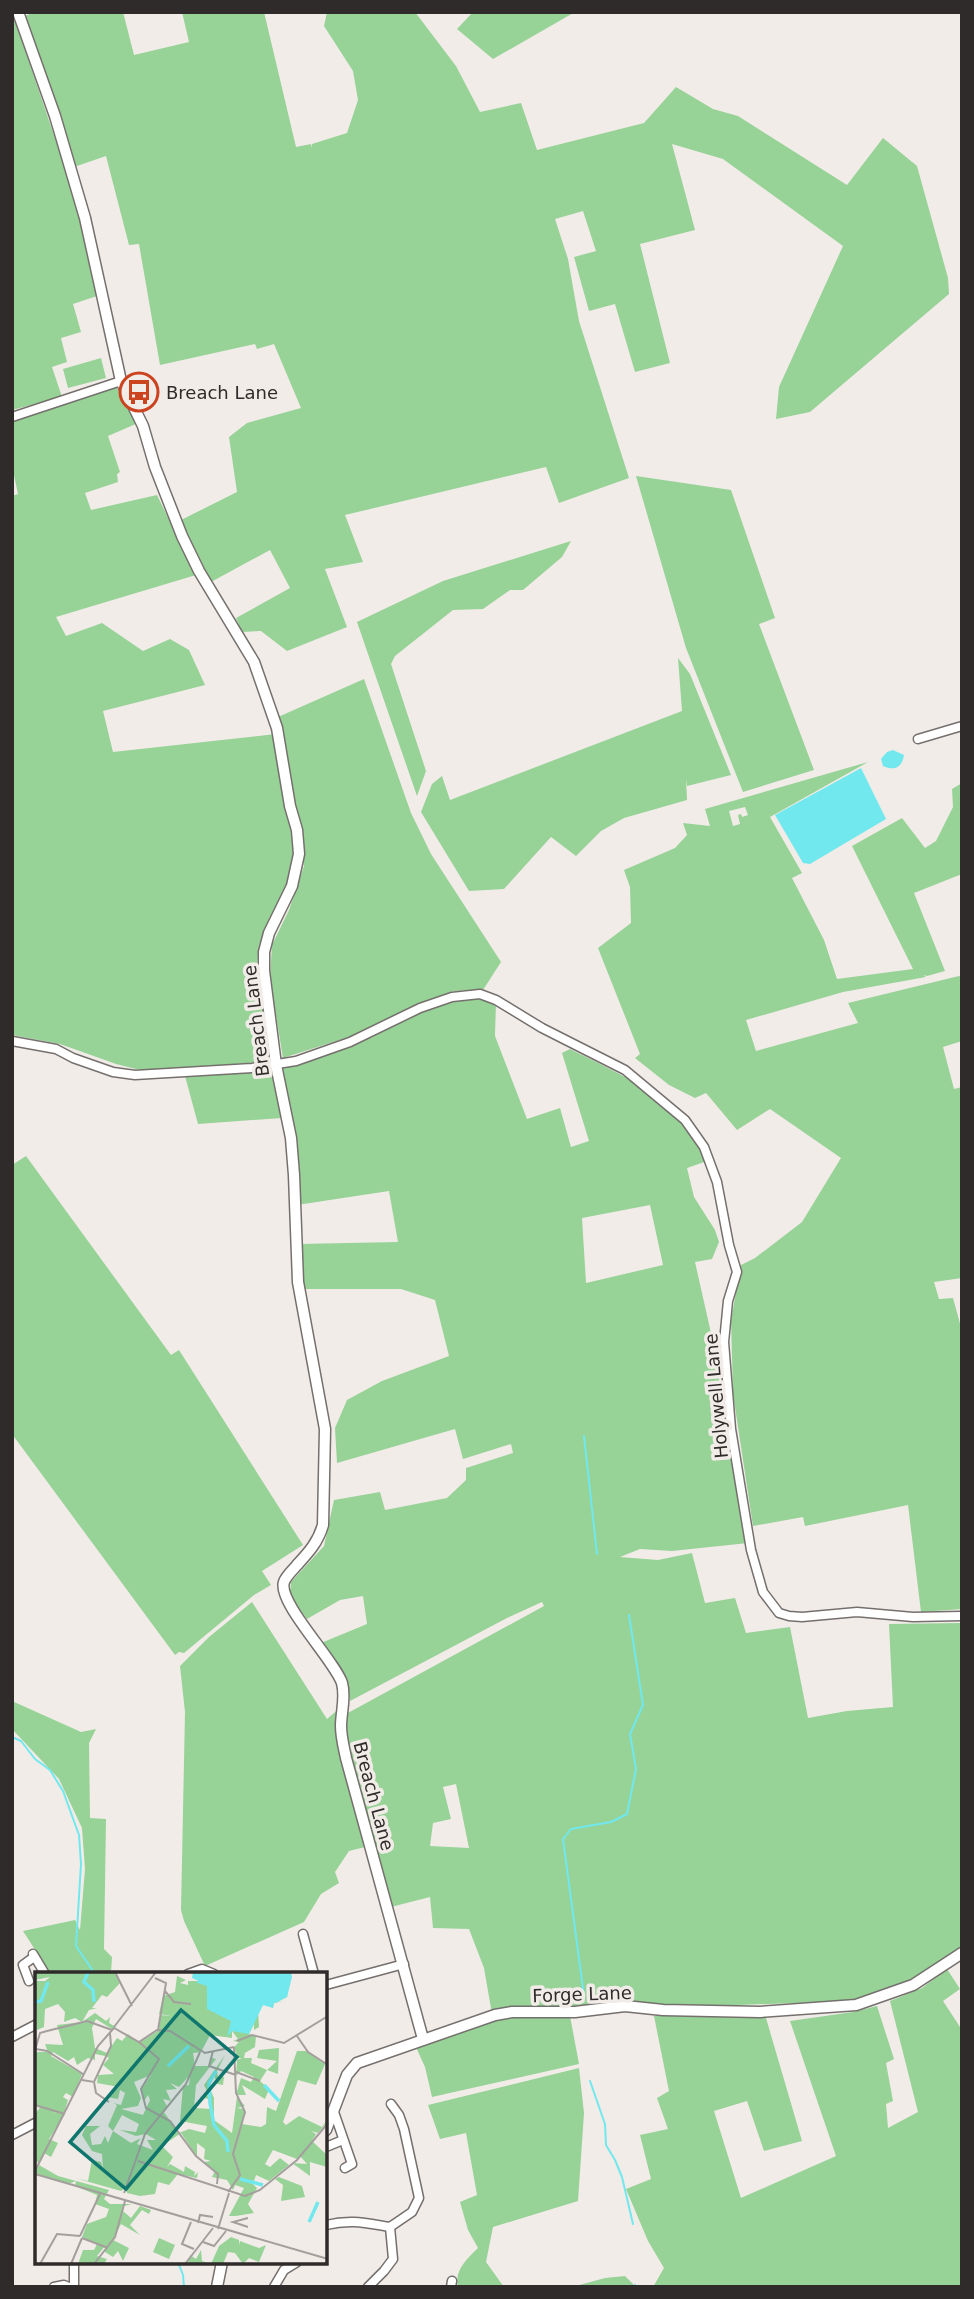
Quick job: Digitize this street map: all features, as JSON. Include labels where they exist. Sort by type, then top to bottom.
[{"type":"street","name":"Breach Lane","points":[[18,12],[55,116],[85,218],[121,381],[143,426],[181,536],[254,662],[277,728],[299,854],[292,886],[269,933],[264,951],[265,981],[276,1065],[291,1138],[298,1282],[325,1429],[323,1525],[317,1543],[288,1575],[283,1586],[284,1593],[300,1621],[337,1672],[342,1684],[344,1698],[341,1727],[346,1758],[423,2039]]},
{"type":"street","points":[[12,417],[121,381]]},
{"type":"street","points":[[918,739],[962,726]]},
{"type":"street","name":"Holywell Lane","points":[[12,1041],[56,1049],[113,1072],[135,1076],[219,1071],[296,1061],[350,1042],[398,1017],[452,997],[480,994],[622,1068],[676,1110],[708,1154],[717,1182],[737,1272],[728,1301],[724,1342],[731,1429],[751,1550],[763,1592],[779,1613],[789,1616],[857,1612],[913,1617],[962,1616]]},
{"type":"street","points":[[303,1934],[314,1972]]},
{"type":"street","name":"Forge Lane","points":[[327,2128],[347,2076],[354,2066],[363,2060],[495,2015],[512,2012],[575,2012],[625,2006],[663,2010],[760,2012],[856,2005],[913,1985],[962,1953]]},
{"type":"street","points":[[29,1981],[23,1965],[33,1956],[45,1972]]},
{"type":"street","points":[[327,1985],[404,1964]]},
{"type":"street","points":[[191,1972],[200,1969],[210,1972]]},
{"type":"street","points":[[12,2037],[35,2025]]},
{"type":"street","points":[[327,2225],[359,2220],[390,2227],[412,2212],[419,2199],[404,2129],[391,2104]]},
{"type":"street","points":[[334,2112],[352,2164],[345,2168]]},
{"type":"street","points":[[12,2135],[35,2123]]},
{"type":"street","points":[[327,2147],[343,2140]]},
{"type":"street","points":[[368,2287],[393,2259],[390,2227]]},
{"type":"street","points":[[54,2287],[72,2287],[74,2264]]},
{"type":"street","points":[[217,2287],[222,2264]]},
{"type":"street","points":[[274,2287],[284,2270],[294,2264]]},
{"type":"green space","points":[[12,12],[75,197],[97,296],[73,304],[81,332],[61,338],[67,362],[52,367],[62,397],[12,410]]},
{"type":"green space","points":[[34,12],[123,12],[134,55],[189,42],[182,12],[264,12],[296,147],[311,144],[312,148],[312,144],[347,133],[358,100],[353,71],[324,26],[327,12],[415,12],[456,66],[480,112],[521,103],[537,150],[644,123],[676,87],[713,109],[738,116],[847,185],[883,138],[917,166],[948,278],[949,294],[810,412],[776,419],[779,387],[843,246],[723,159],[672,144],[695,230],[640,244],[670,363],[635,372],[615,304],[589,311],[574,257],[596,251],[583,211],[555,219],[568,259],[579,321],[629,478],[559,503],[546,467],[345,515],[363,562],[325,569],[347,627],[287,651],[261,631],[242,632],[236,618],[290,588],[270,550],[211,582],[181,520],[237,492],[229,437],[247,423],[301,408],[274,344],[257,349],[255,344],[160,365],[139,244],[129,245],[106,156],[74,167],[23,17]]},
{"type":"green space","points":[[473,12],[575,12],[493,59],[457,29]]},
{"type":"green space","points":[[101,358],[106,378],[68,388],[63,369]]},
{"type":"green space","points":[[116,387],[138,423],[108,436],[120,472],[117,474],[118,482],[85,493],[91,510],[157,495],[196,575],[56,617],[66,636],[102,623],[143,651],[170,639],[189,650],[205,685],[103,711],[113,752],[276,734],[293,837],[293,871],[259,945],[257,964],[270,1061],[148,1072],[60,1044],[12,1035],[12,496],[18,494],[12,466],[12,421]]},
{"type":"green space","points":[[636,476],[731,490],[775,618],[759,624],[814,770],[743,792],[686,648]]},
{"type":"green space","points":[[571,541],[562,557],[523,590],[510,590],[483,609],[453,610],[395,656],[391,664],[426,771],[417,796],[357,622],[443,581]]},
{"type":"green space","points":[[678,658],[690,674],[731,775],[687,786],[686,779],[687,800],[624,818],[601,831],[576,856],[551,837],[504,889],[469,891],[421,812],[432,784],[442,776],[450,800],[682,711]]},
{"type":"green space","points":[[364,679],[411,813],[431,854],[501,962],[483,990],[453,991],[352,1036],[283,1058],[270,979],[272,945],[289,910],[304,866],[278,717]]},
{"type":"green space","points":[[868,762],[770,817],[802,873],[792,878],[824,940],[837,979],[913,969],[852,846],[902,818],[925,848],[936,841],[953,807],[952,789],[962,783],[962,874],[914,893],[945,971],[843,992],[746,1020],[756,1051],[858,1023],[848,1003],[962,977],[962,1041],[943,1047],[954,1089],[962,1087],[962,1278],[934,1282],[939,1299],[953,1298],[962,1331],[962,1609],[921,1612],[908,1505],[805,1526],[803,1517],[753,1526],[733,1394],[731,1320],[741,1265],[755,1258],[802,1222],[841,1158],[770,1109],[737,1130],[706,1093],[695,1098],[669,1085],[635,1058],[640,1054],[598,948],[631,923],[630,887],[624,870],[675,848],[687,835],[683,823],[710,826],[705,809]],"holes":[[[745,807],[748,815],[738,815],[740,824],[733,826],[729,811]]]},
{"type":"green space","points":[[474,998],[496,1002],[495,1036],[527,1119],[560,1108],[571,1147],[589,1141],[562,1053],[570,1049],[654,1095],[686,1125],[707,1161],[687,1168],[694,1197],[715,1230],[719,1242],[712,1259],[695,1262],[711,1333],[748,1543],[672,1551],[640,1549],[620,1557],[658,1560],[692,1553],[705,1603],[735,1598],[746,1633],[790,1627],[808,1718],[893,1707],[889,1624],[962,1623],[962,1947],[914,1980],[851,2001],[515,2008],[492,2014],[484,1968],[469,1929],[433,1928],[430,1897],[391,1907],[359,1791],[345,1730],[346,1714],[544,1606],[542,1602],[507,1618],[350,1701],[346,1676],[321,1643],[367,1624],[363,1596],[340,1600],[307,1619],[290,1596],[291,1582],[324,1546],[334,1500],[380,1492],[385,1510],[447,1498],[466,1480],[466,1468],[513,1453],[511,1444],[463,1459],[455,1429],[337,1463],[335,1428],[347,1400],[382,1381],[449,1356],[435,1300],[401,1289],[301,1289],[299,1244],[398,1242],[389,1191],[297,1205],[298,1155],[281,1068],[373,1037],[417,1013]],"holes":[[[650,1205],[663,1265],[586,1283],[582,1218]],[[456,1784],[469,1848],[430,1846],[433,1823],[451,1819],[443,1787]]]},
{"type":"green space","points":[[259,1070],[271,1077],[275,1083],[282,1118],[198,1124],[185,1076]]},
{"type":"green space","points":[[26,1156],[171,1355],[179,1350],[303,1545],[262,1571],[271,1585],[254,1595],[184,1653],[175,1655],[12,1434],[12,1165]]},
{"type":"green space","points":[[252,1602],[327,1719],[340,1708],[337,1730],[365,1847],[349,1851],[335,1872],[339,1883],[321,1894],[304,1922],[205,1966],[181,1910],[185,1712],[180,1666],[209,1637]]},
{"type":"green space","points":[[12,1701],[81,1732],[96,1729],[89,1743],[90,1818],[106,1819],[104,1949],[112,1957],[111,1972],[49,1972],[23,1931],[75,1920],[80,1930],[85,1869],[82,1828],[59,1779],[12,1729]]},
{"type":"green space","points":[[947,1969],[960,1989],[943,2001],[962,2030],[962,2287],[653,2287],[664,2268],[648,2241],[626,2189],[651,2179],[640,2135],[668,2129],[657,2098],[669,2091],[654,2016],[721,2015],[766,2018],[802,2141],[764,2151],[747,2101],[714,2111],[741,2198],[836,2156],[790,2021],[877,2006],[894,2059],[886,2063],[893,2101],[886,2104],[888,2128],[918,2112],[890,2001],[922,1988]]},
{"type":"green space","points":[[507,2016],[570,2016],[579,2064],[432,2097],[425,2067],[415,2045]]},
{"type":"green space","points":[[579,2068],[584,2113],[578,2201],[493,2227],[486,2262],[504,2287],[458,2287],[460,2270],[478,2248],[468,2230],[460,2202],[477,2195],[466,2133],[440,2139],[428,2105]]},
{"type":"green space","points":[[625,2276],[636,2287],[572,2287],[605,2278]]},
{"type":"water","points":[[893,750],[904,755],[901,763],[894,768],[883,766],[881,759]]},
{"type":"water","points":[[861,768],[886,819],[810,864],[803,863],[775,815]]},
{"type":"waterway","points":[[584,1436],[597,1554]]},
{"type":"waterway","points":[[584,1996],[563,1839],[571,1829],[611,1822],[627,1814],[636,1769],[630,1734],[643,1705],[629,1615]]},
{"type":"waterway","points":[[12,1737],[21,1741],[35,1759],[50,1770],[63,1791],[79,1835],[81,1864],[76,1946],[94,1972]]},
{"type":"waterway","points":[[590,2081],[605,2124],[606,2145],[622,2177],[633,2224]]},
{"type":"waterway","points":[[179,2264],[184,2287]]},
{"type":"place","name":"Breach Lane","points":[[139,392]]}]
